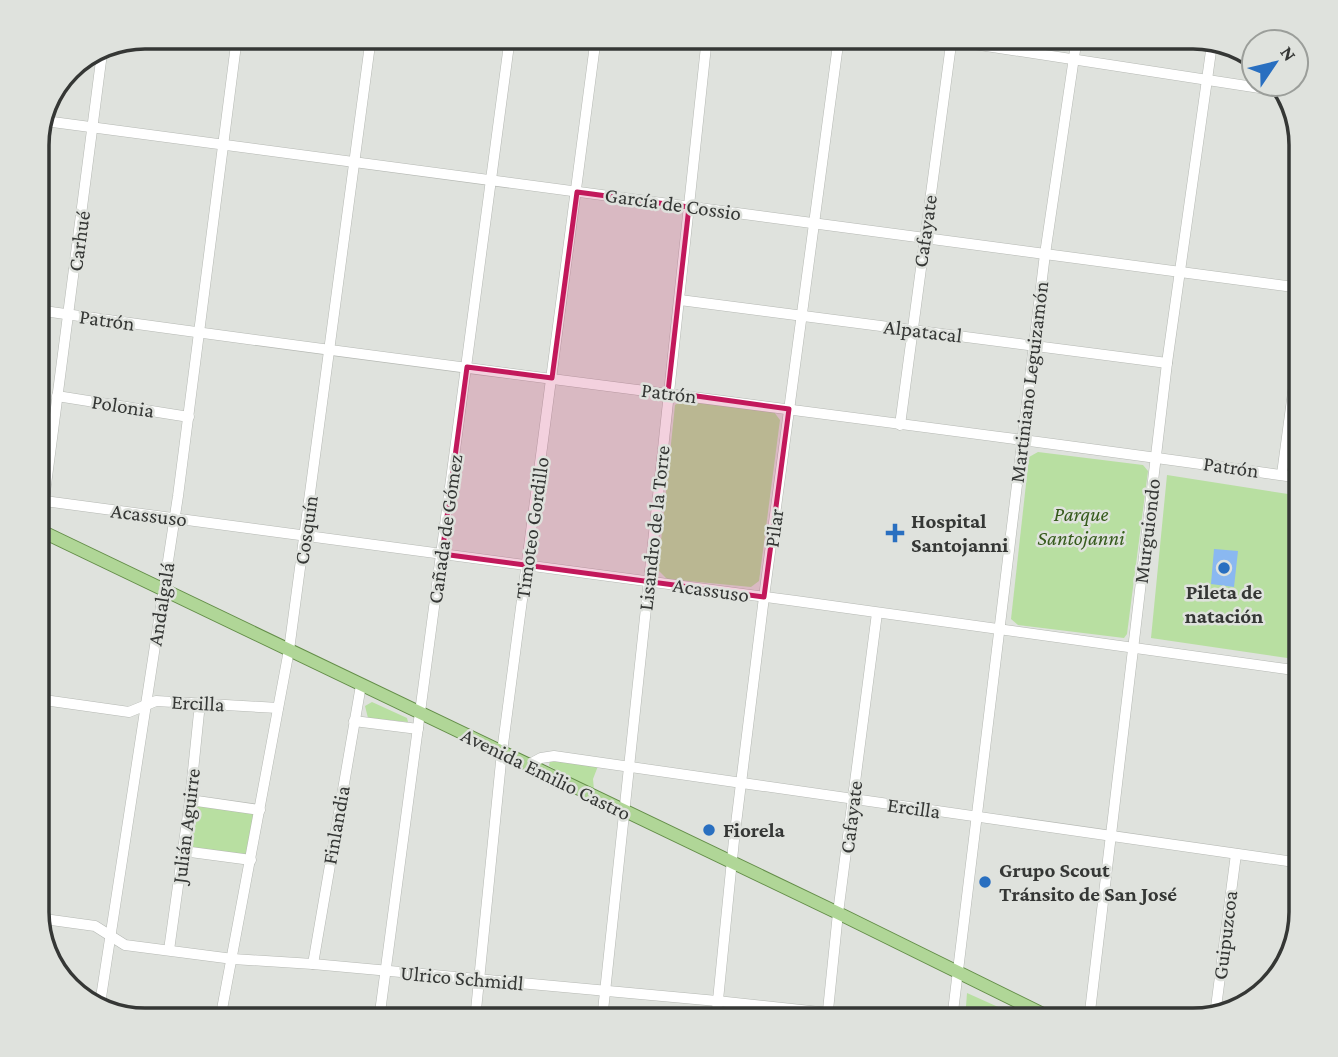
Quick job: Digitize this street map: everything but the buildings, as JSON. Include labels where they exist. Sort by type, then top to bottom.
[{"type":"main road","name":"Avenida Emilio Castro","points":[[49,535],[838,913],[1030,1008]]},
{"type":"street","name":"Andalgalá","points":[[101,997],[189,417],[236,49]]},
{"type":"street","name":"Cosquín","points":[[223,1008],[289,650],[369,49]]},
{"type":"street","name":"Cañada de Gómez","points":[[381,1008],[508,49]]},
{"type":"street","name":"Timoteo Gordillo","points":[[476,1008],[502,752],[595,49]]},
{"type":"street","name":"Lisandro de la Torre","points":[[603,1008],[706,49]]},
{"type":"street","name":"Pilar","points":[[717,1008],[764,597],[837,49]]},
{"type":"street","name":"Cafayate","points":[[900,425],[951,49]]},
{"type":"street","points":[[1016,49],[1240,84]]},
{"type":"street","name":"Martiniano Leguizamón","points":[[953,1008],[1045,254],[1075,49]]},
{"type":"street","name":"Murguiondo","points":[[1090,1008],[1167,363],[1211,51]]},
{"type":"street","name":"Carhué","points":[[49,445],[69,315],[101,60]]},
{"type":"street","name":"García de Cossio","points":[[52,122],[1289,286]]},
{"type":"street","name":"Alpatacal","points":[[680,300],[1167,363]]},
{"type":"street","name":"Patrón","points":[[49,312],[199,334],[1289,475]]},
{"type":"street","name":"Polonia","points":[[57,396],[189,417]]},
{"type":"street","points":[[1282,474],[1289,422]]},
{"type":"street","name":"Acassuso","points":[[49,502],[1133,646],[1289,669]]},
{"type":"street","name":"Cafayate","points":[[829,1008],[838,913],[877,613]]},
{"type":"street","name":"Finlandia","points":[[313,964],[361,685]]},
{"type":"street","name":"Ercilla","points":[[49,702],[129,712],[156,701],[278,708]]},
{"type":"street","name":"Julián Aguirre","points":[[169,950],[190,800],[200,703]]},
{"type":"street","points":[[354,722],[418,729]]},
{"type":"street","name":"Ercilla","points":[[528,765],[541,758],[554,756],[741,785],[1289,861]]},
{"type":"street","points":[[190,800],[260,810]]},
{"type":"street","points":[[183,851],[251,860]]},
{"type":"street","name":"Guipuzcoa","points":[[1216,1005],[1236,854]]},
{"type":"street","name":"Ulrico Schmidl","points":[[49,920],[95,926],[125,945],[233,959],[480,979],[769,1008]]},
{"type":"highlighted area","points":[[577,192],[689,207],[668,392],[789,409],[764,597],[442,554],[467,367],[552,378]]},
{"type":"green space","points":[[683,400],[774,412],[780,420],[759,581],[751,587],[667,579],[658,570],[675,405]]},
{"type":"green space","name":"Parque Santojanni","points":[[1038,452],[1143,465],[1148,471],[1127,634],[1124,638],[1018,625],[1011,619],[1029,457]]},
{"type":"green space","points":[[1167,475],[1289,494],[1289,658],[1151,638]]},
{"type":"green space","points":[[372,702],[407,718],[408,722],[368,718],[365,706]]},
{"type":"green space","points":[[550,760],[598,766],[593,779],[594,790],[549,766]]},
{"type":"green space","points":[[197,805],[254,814],[247,856],[191,847]]},
{"type":"green space","points":[[967,993],[1000,1008],[966,1008]]},
{"type":"water","name":"Pileta de natación","points":[[1214,549],[1238,551],[1234,587],[1211,584]]},
{"type":"place","name":"Hospital Santojanni","points":[[895,533]]},
{"type":"place","name":"Pileta de natación","points":[[1224,568]]},
{"type":"place","name":"Fiorela","points":[[709,830]]},
{"type":"place","name":"Grupo Scout Tránsito de San José","points":[[985,882]]}]
